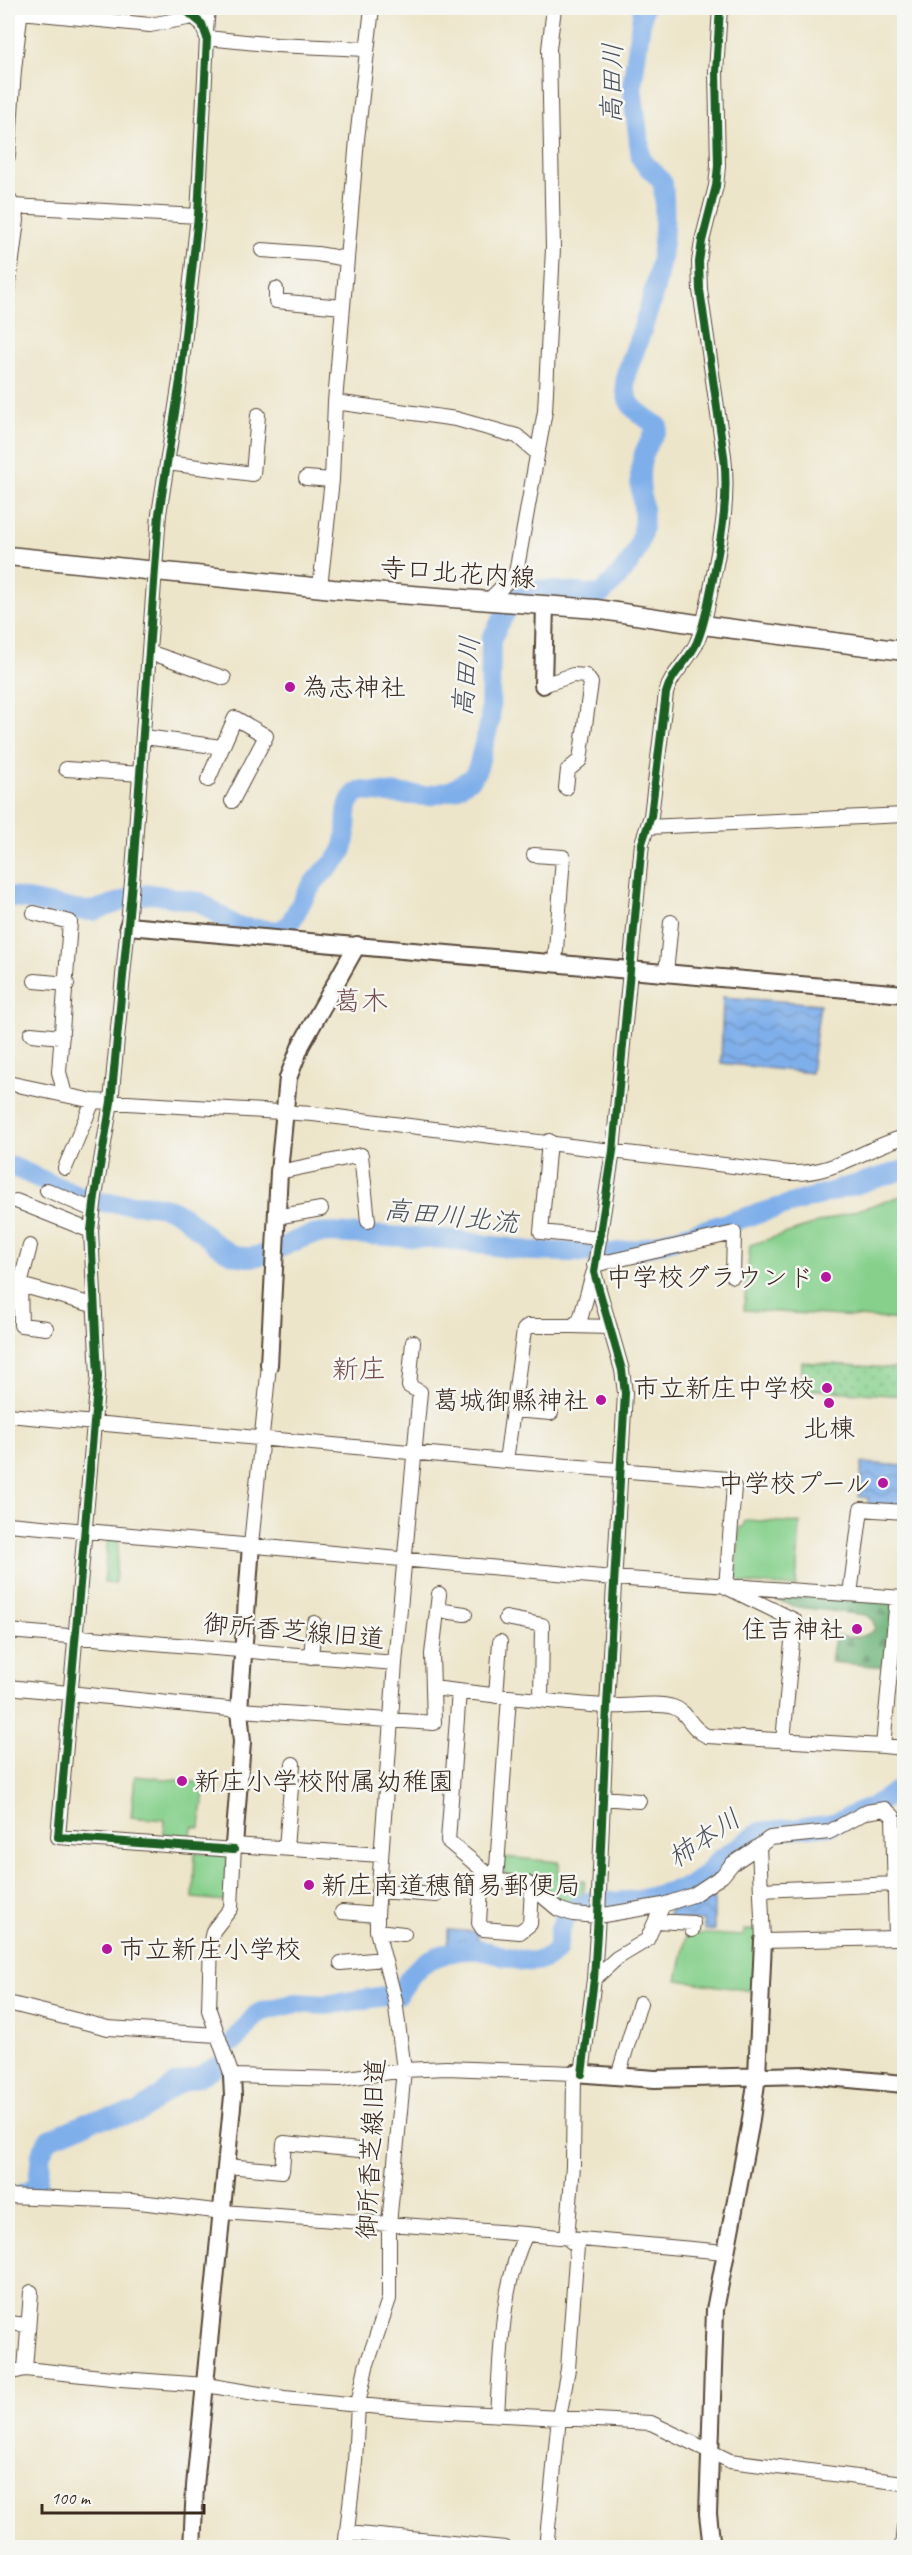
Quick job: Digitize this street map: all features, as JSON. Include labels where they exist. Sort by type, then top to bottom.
[{"type":"main road","name":"寺口北花内線","points":[[8,556],[320,587],[596,609],[904,651]]},
{"type":"street","points":[[208,8],[198,216],[180,381],[159,514],[128,926],[111,1102],[91,1230],[93,1305],[98,1362],[58,1837],[381,1855]]},
{"type":"street","points":[[320,587],[332,480],[335,402],[343,306],[366,49],[372,8]]},
{"type":"street","points":[[502,603],[516,573],[545,411],[552,270],[549,49],[554,8]]},
{"type":"street","points":[[572,1326],[580,1320],[600,1238],[613,1151],[642,843],[648,827],[668,685],[691,653],[703,625],[722,533],[727,495],[724,456],[700,290],[699,262],[718,166],[716,72],[720,8]]},
{"type":"street","points":[[8,156],[21,10],[150,25],[188,12],[206,34],[276,45],[366,49]]},
{"type":"street","points":[[10,202],[71,211],[198,216]]},
{"type":"street","points":[[8,291],[17,228],[16,212],[10,202]]},
{"type":"street","points":[[262,249],[317,254],[347,260]]},
{"type":"street","points":[[276,289],[276,301],[343,306]]},
{"type":"street","points":[[335,402],[456,419],[517,436],[537,453]]},
{"type":"street","points":[[167,463],[253,474],[258,415]]},
{"type":"street","points":[[306,478],[332,480]]},
{"type":"street","points":[[545,605],[543,685],[573,675],[586,676],[591,683],[580,760],[568,770],[566,788]]},
{"type":"street","points":[[149,652],[224,678]]},
{"type":"street","points":[[208,780],[235,718],[266,736],[232,801]]},
{"type":"street","points":[[144,737],[222,747]]},
{"type":"street","points":[[66,769],[141,774]]},
{"type":"street","points":[[648,827],[904,815]]},
{"type":"street","points":[[534,855],[563,858],[555,963]]},
{"type":"street","points":[[34,913],[70,922],[59,1072],[65,1095]]},
{"type":"street","points":[[666,973],[671,922]]},
{"type":"street","points":[[128,926],[904,994]]},
{"type":"street","points":[[192,2547],[233,2096],[232,2076],[209,2010],[211,1941],[213,1931],[231,1908],[242,1742],[239,1710],[242,1651],[250,1545],[269,1365],[274,1245],[285,1093],[293,1062],[357,945]]},
{"type":"street","points":[[35,981],[67,984]]},
{"type":"street","points":[[31,1034],[62,1037]]},
{"type":"street","points":[[8,1083],[93,1101],[313,1114],[549,1141],[803,1174],[834,1167],[904,1137]]},
{"type":"street","points":[[65,1168],[93,1101]]},
{"type":"street","points":[[549,1141],[541,1232],[600,1238]]},
{"type":"street","points":[[279,1172],[361,1155],[369,1221]]},
{"type":"street","points":[[47,1190],[94,1203]]},
{"type":"street","points":[[16,1201],[91,1230]]},
{"type":"street","points":[[276,1217],[321,1209]]},
{"type":"street","points":[[594,1266],[734,1233],[733,1276]]},
{"type":"street","points":[[30,1246],[20,1285],[14,1324],[46,1328]]},
{"type":"street","points":[[567,2238],[578,2073],[594,1979],[613,1578],[625,1393],[622,1370],[594,1266]]},
{"type":"street","points":[[20,1285],[93,1305]]},
{"type":"street","points":[[506,1461],[524,1330],[528,1326],[610,1327]]},
{"type":"street","points":[[395,1663],[420,1392],[409,1386],[413,1342]]},
{"type":"street","points":[[513,1410],[551,1413]]},
{"type":"street","points":[[8,1415],[728,1479],[734,1487],[726,1587]]},
{"type":"street","points":[[850,1594],[861,1509],[904,1512]]},
{"type":"street","points":[[8,1524],[613,1578],[901,1598],[883,1746]]},
{"type":"street","points":[[726,1587],[794,1620],[783,1741]]},
{"type":"street","points":[[8,1687],[239,1710],[434,1724],[432,1654],[439,1594]]},
{"type":"street","points":[[437,1610],[465,1614]]},
{"type":"street","points":[[506,1618],[542,1625],[542,1701]]},
{"type":"street","points":[[311,1657],[314,1623]]},
{"type":"street","name":"御所香芝線旧道","points":[[8,1631],[395,1663],[377,1931],[393,1995],[404,2070],[389,2224],[389,2299],[366,2367],[358,2404],[355,2462],[345,2547]]},
{"type":"street","points":[[496,1881],[502,1696],[500,1642]]},
{"type":"street","points":[[433,1688],[607,1706],[670,1706],[686,1715],[691,1726],[707,1736],[904,1748]]},
{"type":"street","points":[[459,1691],[448,1841],[496,1881],[526,1883],[558,1909],[573,1914],[598,1906],[663,1905],[693,1895],[710,1886],[732,1864],[770,1838],[829,1832],[866,1812],[885,1809],[893,1816],[896,1938],[763,1941]]},
{"type":"street","points":[[286,1848],[293,1764]]},
{"type":"street","points":[[603,1798],[639,1801]]},
{"type":"street","points":[[712,2547],[708,2514],[715,2310],[750,2126],[757,2076],[763,1941],[759,1846]]},
{"type":"street","points":[[482,1870],[479,1923],[483,1929],[520,1932],[530,1924],[532,1888]]},
{"type":"street","points":[[761,1890],[895,1884]]},
{"type":"street","points":[[378,1891],[437,1895]]},
{"type":"street","points":[[594,1979],[617,1958],[647,1940],[663,1905]]},
{"type":"street","points":[[342,1912],[377,1915]]},
{"type":"street","points":[[656,1921],[693,1923],[692,1930]]},
{"type":"street","points":[[377,1931],[404,1934]]},
{"type":"street","points":[[341,1963],[383,1959]]},
{"type":"street","points":[[8,2003],[108,2028],[217,2035]]},
{"type":"street","points":[[618,2076],[640,2004]]},
{"type":"street","points":[[232,2076],[341,2079],[404,2070],[446,2068],[694,2079],[806,2075],[904,2084]]},
{"type":"street","points":[[227,2166],[282,2171],[284,2143],[360,2150]]},
{"type":"street","points":[[8,2196],[131,2201],[223,2212],[526,2234],[725,2252]]},
{"type":"street","points":[[497,2415],[509,2286],[514,2256],[526,2234]]},
{"type":"street","points":[[546,2547],[559,2417],[568,2369],[577,2246],[567,2238]]},
{"type":"street","points":[[25,2369],[31,2292]]},
{"type":"street","points":[[8,2323],[28,2325]]},
{"type":"street","points":[[8,2373],[25,2369],[206,2385],[284,2398],[497,2415],[651,2423],[730,2461],[761,2467],[904,2483]]},
{"type":"street","points":[[902,2547],[904,2527]]},
{"type":"street","points":[[347,2533],[504,2547]]},
{"type":"green space","name":"中学校グラウンド","points":[[904,1195],[904,1320],[744,1310],[750,1245]]},
{"type":"green space","points":[[802,1362],[904,1369],[904,1396],[801,1389]]},
{"type":"green space","points":[[745,1520],[800,1523],[796,1587],[742,1583],[736,1578],[739,1528],[743,1527]]},
{"type":"green space","points":[[108,1536],[119,1537],[115,1584],[104,1583]]},
{"type":"green space","points":[[758,1594],[902,1601],[895,1668],[831,1662],[835,1636],[861,1636],[875,1629],[873,1620],[866,1615],[797,1607]]},
{"type":"green space","points":[[135,1776],[205,1783],[200,1828],[192,1827],[191,1836],[164,1834],[165,1820],[131,1817]]},
{"type":"green space","points":[[195,1852],[228,1856],[225,1901],[193,1898]]},
{"type":"green space","points":[[503,1857],[559,1862],[559,1878],[585,1881],[583,1896],[573,1898],[563,1905],[508,1876],[501,1868]]},
{"type":"green space","points":[[744,1930],[760,1931],[758,1992],[677,1980],[687,1933],[743,1936]]},
{"type":"water","points":[[723,997],[820,1004],[811,1073],[721,1063]]},
{"type":"water","name":"中学校プール","points":[[862,1463],[904,1466],[904,1510],[868,1506],[868,1498],[859,1497]]},
{"type":"water","points":[[714,1893],[714,1931],[704,1930],[703,1921],[668,1919],[669,1909]]},
{"type":"water","points":[[448,1930],[479,1932],[477,1945],[448,1950]]},
{"type":"waterway","name":"高田川","points":[[8,896],[93,911],[140,895],[152,894],[200,902],[237,927],[279,931],[289,925],[311,886],[342,852],[346,839],[348,808],[354,795],[360,791],[428,796],[453,790],[473,777],[478,767],[490,721],[491,639],[519,588],[600,595],[627,566],[639,546],[642,534],[643,507],[640,477],[642,460],[658,426],[637,411],[628,400],[625,385],[626,374],[651,304],[664,235],[663,184],[641,158],[632,87],[643,8]]},
{"type":"waterway","name":"高田川北流","points":[[8,1165],[90,1199],[111,1203],[158,1206],[175,1211],[227,1251],[247,1257],[264,1255],[304,1237],[330,1233],[445,1239],[530,1251],[612,1253],[640,1249],[904,1170]]},
{"type":"waterway","name":"柿本川","points":[[233,2042],[256,2015],[263,2011],[297,2003],[326,2005],[398,1994],[418,1968],[431,1959],[447,1953],[479,1950],[519,1960],[539,1961],[549,1957],[557,1950],[560,1929],[565,1918],[575,1908],[594,1900],[617,1902],[639,1900],[688,1887],[706,1874],[715,1863],[760,1832],[829,1825],[872,1807],[904,1786]]},
{"type":"waterway","name":"柿本川","points":[[24,2193],[30,2191],[38,2183],[41,2154],[49,2139],[94,2120],[138,2113],[176,2084],[198,2077],[215,2067]]},
{"type":"cycle path","points":[[183,8],[202,24],[207,38],[198,216],[180,381],[159,514],[133,871],[111,1102],[91,1231],[98,1377],[58,1837],[234,1850]]},
{"type":"cycle path","points":[[582,2074],[594,1979],[598,1916],[607,1706],[625,1393],[622,1370],[594,1272],[613,1151],[642,843],[651,816],[666,693],[672,679],[694,649],[700,635],[708,606],[723,520],[726,488],[724,456],[700,290],[699,262],[716,186],[718,166],[716,72],[720,8]]},
{"type":"place","name":"為志神社","points":[[290,687]]},
{"type":"place","name":"中学校グラウンド","points":[[826,1277]]},
{"type":"place","name":"市立新庄中学校","points":[[827,1388]]},
{"type":"place","name":"葛城御縣神社","points":[[601,1400]]},
{"type":"place","name":"北棟","points":[[829,1403]]},
{"type":"place","name":"中学校プール","points":[[883,1483]]},
{"type":"place","name":"住吉神社","points":[[857,1629]]},
{"type":"place","name":"新庄小学校附属幼稚園","points":[[182,1781]]},
{"type":"place","name":"新庄南道穂簡易郵便局","points":[[309,1885]]},
{"type":"place","name":"市立新庄小学校","points":[[107,1949]]},
{"type":"district","name":"葛木","points":[[361,1001]]},
{"type":"district","name":"新庄","points":[[359,1369]]}]
